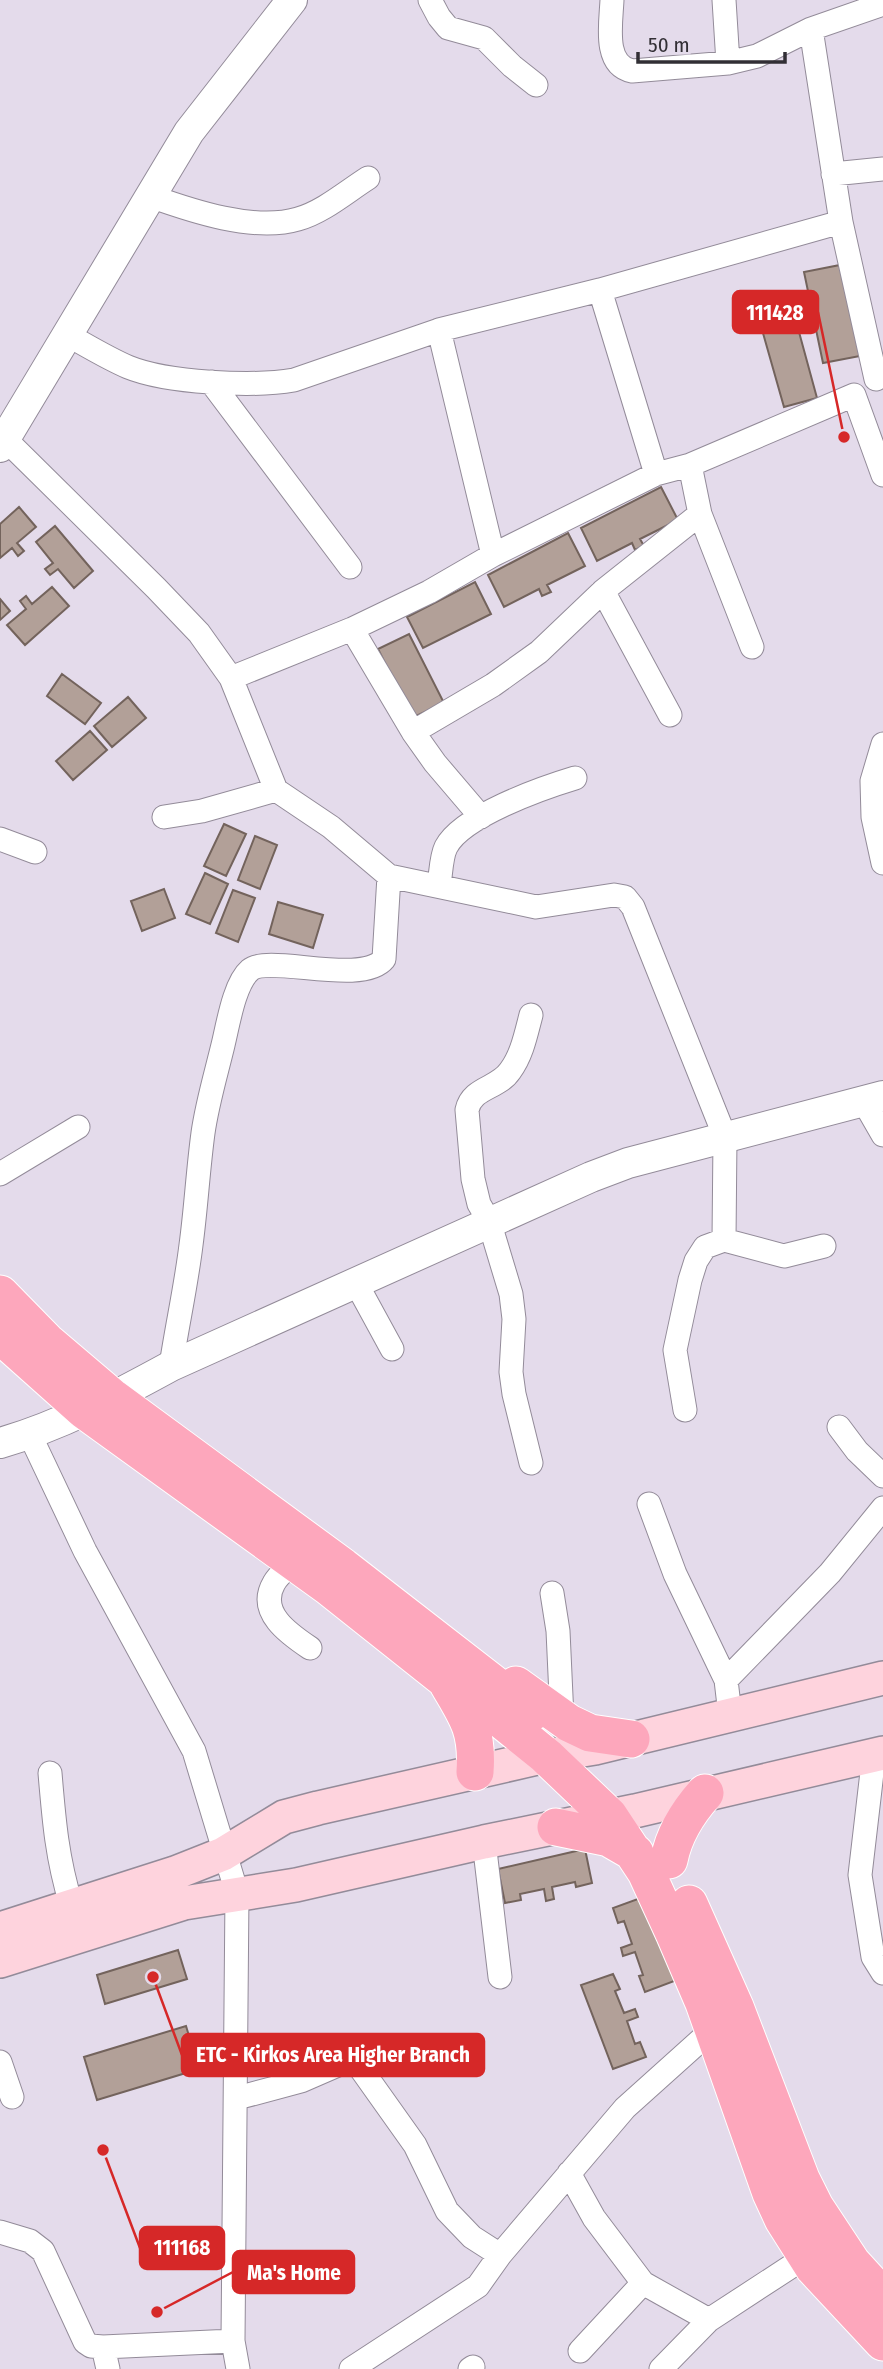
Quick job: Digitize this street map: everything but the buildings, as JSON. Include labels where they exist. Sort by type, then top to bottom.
[{"type":"main road","points":[[0,1294],[46,1341],[98,1404],[186,1449],[454,1669],[477,1746],[475,1772]]},
{"type":"main road","points":[[0,1335],[98,1404],[169,1469],[293,1563],[454,1669],[508,1694],[561,1754],[622,1813],[652,1857],[735,2007],[801,2179],[815,2207],[852,2263],[883,2297]]},
{"type":"main road","points":[[454,1669],[481,1663],[497,1670],[562,1718],[590,1733],[631,1740]]},
{"type":"main road","points":[[0,1928],[174,1873],[223,1854],[284,1817],[362,1796],[631,1740],[883,1678]]},
{"type":"main road","points":[[0,1961],[184,1903],[296,1885],[878,1754]]},
{"type":"main road","points":[[652,1857],[678,1831],[705,1793]]},
{"type":"main road","points":[[556,1827],[609,1838],[652,1857]]},
{"type":"main road","points":[[652,1857],[674,1933],[713,2029],[771,2193],[783,2219],[814,2268],[883,2343]]},
{"type":"street","points":[[292,0],[190,132],[2,441],[156,587],[199,633],[231,678],[276,790],[331,827],[389,876],[536,908],[614,895],[625,897],[633,907],[725,1137],[724,1240]]},
{"type":"street","points":[[430,0],[448,28],[484,38],[536,85]]},
{"type":"street","points":[[612,0],[611,42],[614,61],[622,69],[632,71],[729,63],[757,56],[811,29],[883,4]]},
{"type":"street","points":[[724,0],[729,63]]},
{"type":"street","points":[[231,678],[352,629],[656,474],[690,465],[854,396],[880,376],[841,222],[811,29]]},
{"type":"street","points":[[834,174],[883,169]]},
{"type":"street","points":[[150,196],[198,213],[279,222],[316,212],[368,178]]},
{"type":"street","points":[[66,334],[130,368],[211,382],[270,384],[294,380],[439,330],[600,290],[841,222]]},
{"type":"street","points":[[600,290],[656,474]]},
{"type":"street","points":[[439,330],[493,555]]},
{"type":"street","points":[[211,382],[351,567]]},
{"type":"street","points":[[854,396],[883,475]]},
{"type":"street","points":[[690,465],[700,514],[751,647]]},
{"type":"street","points":[[413,732],[493,685],[539,652],[603,591],[700,514]]},
{"type":"street","points":[[603,591],[670,715]]},
{"type":"street","points":[[352,629],[413,732],[435,763],[481,817]]},
{"type":"street","points":[[883,744],[872,781],[883,863]]},
{"type":"street","points":[[439,885],[444,849],[466,825],[534,790],[575,778]]},
{"type":"street","points":[[164,817],[202,811],[276,790]]},
{"type":"street","points":[[0,839],[35,852]]},
{"type":"street","points":[[171,1366],[191,1246],[203,1131],[230,1015],[243,979],[252,968],[264,965],[323,970],[372,968],[379,965],[384,959],[389,876]]},
{"type":"street","points":[[531,1015],[522,1047],[510,1071],[501,1080],[469,1100],[467,1110],[473,1179],[511,1294],[514,1319],[511,1372],[531,1463]]},
{"type":"street","points":[[0,1443],[30,1435],[171,1366],[489,1221],[628,1163],[874,1099],[883,1135]]},
{"type":"street","points":[[0,1174],[78,1127]]},
{"type":"street","points":[[685,1410],[675,1350],[690,1280],[696,1261],[705,1247],[724,1240],[784,1256],[824,1245]]},
{"type":"street","points":[[356,1283],[392,1349]]},
{"type":"street","points":[[839,1427],[857,1451],[883,1476]]},
{"type":"street","points":[[30,1435],[85,1551],[194,1751],[237,1893],[233,2341],[238,2369]]},
{"type":"street","points":[[649,1504],[675,1574],[726,1680],[730,1714]]},
{"type":"street","points":[[726,1680],[830,1573],[883,1508]]},
{"type":"street","points":[[293,1563],[274,1582],[270,1595],[271,1610],[292,1636],[310,1648]]},
{"type":"street","points":[[552,1593],[558,1630],[562,1718]]},
{"type":"street","points":[[878,1754],[860,1875],[873,1957],[883,1973]]},
{"type":"street","points":[[50,1773],[55,1838],[60,1869],[71,1904]]},
{"type":"street","points":[[484,1842],[500,1977]]},
{"type":"street","points":[[351,2369],[478,2286],[500,2255],[625,2108],[713,2029]]},
{"type":"street","points":[[237,2098],[301,2081],[346,2061],[354,2062],[415,2145],[447,2211],[472,2236],[500,2255]]},
{"type":"street","points":[[0,2062],[12,2097]]},
{"type":"street","points":[[569,2173],[594,2218],[643,2283],[709,2319]]},
{"type":"street","points":[[0,2232],[30,2241],[43,2251],[85,2342],[106,2358],[233,2341]]},
{"type":"street","points":[[661,2369],[709,2319],[807,2256]]},
{"type":"street","points":[[580,2351],[643,2283]]},
{"type":"place","name":"111428","points":[[844,437]]},
{"type":"place","name":"ETC - Kirkos Area Higher Branch","points":[[153,1977]]},
{"type":"place","name":"111168","points":[[103,2150]]},
{"type":"place","name":"Ma's Home","points":[[157,2312]]}]
